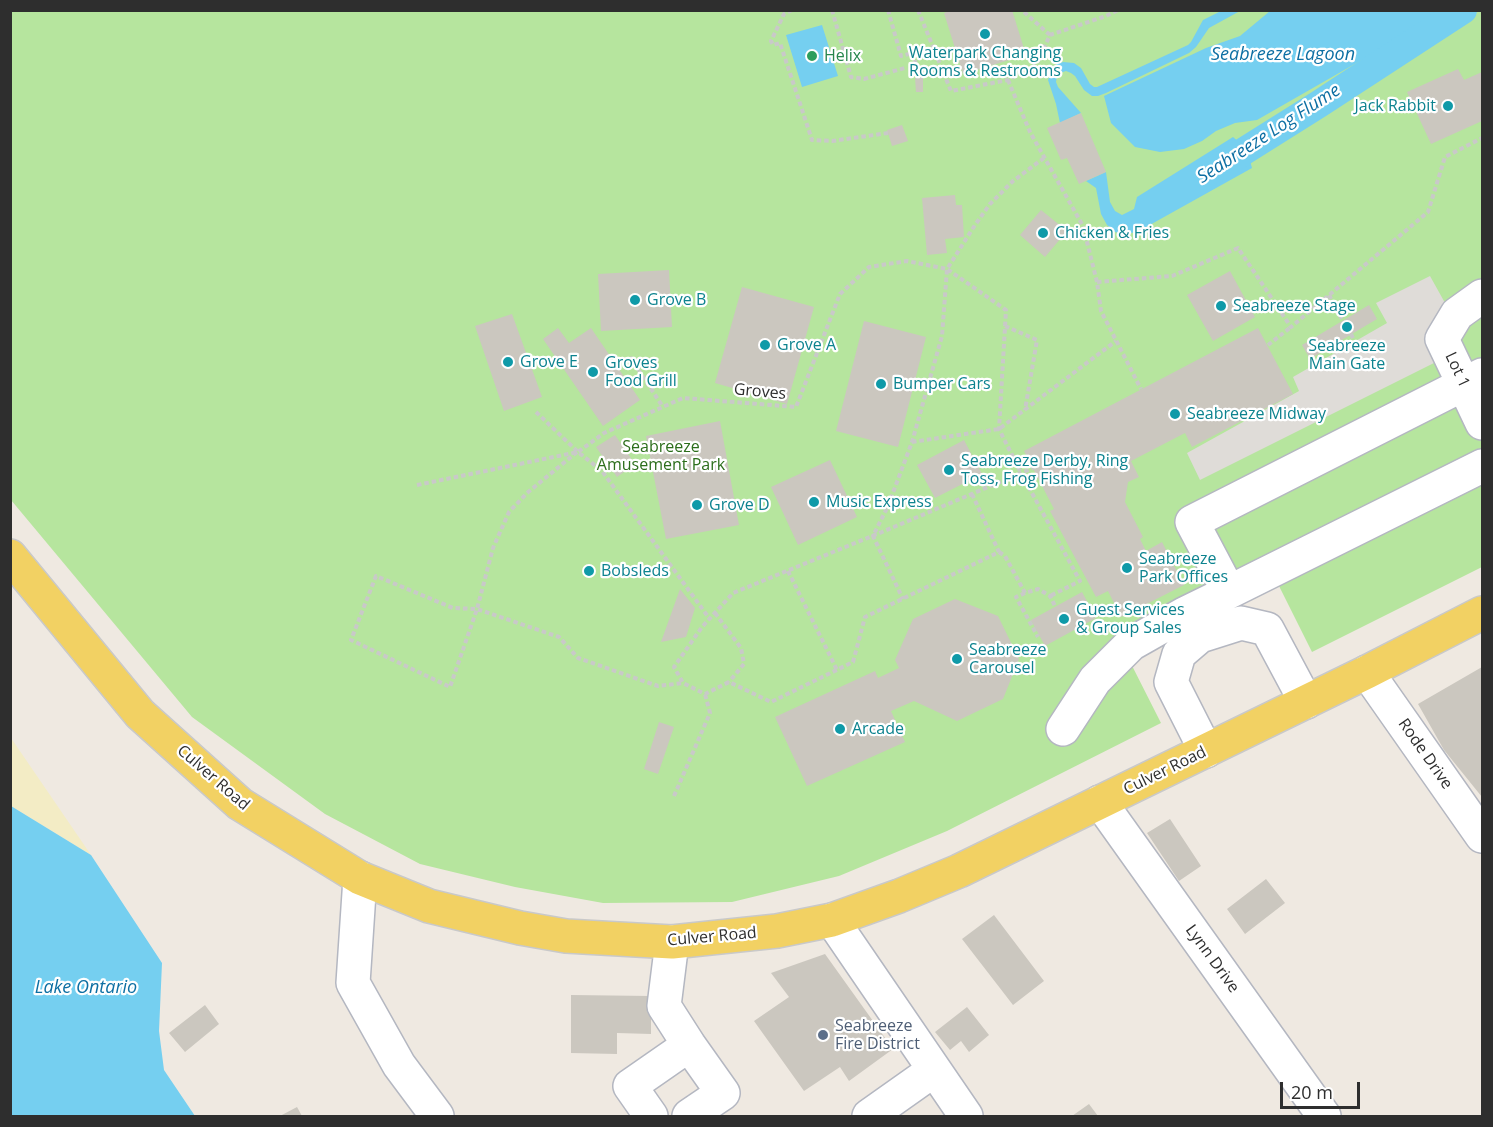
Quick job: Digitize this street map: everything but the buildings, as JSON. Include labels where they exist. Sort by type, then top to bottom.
[{"type":"main road","name":"Culver Road","points":[[10,556],[140,714],[240,804],[360,878],[429,906],[520,928],[566,936],[672,942],[777,931],[832,920],[899,896],[959,871],[1367,672],[1482,613]]},
{"type":"street","name":"Lot 1","points":[[1482,296],[1457,314],[1442,339],[1473,380],[1482,423]]},
{"type":"street","points":[[1229,592],[1192,522],[1473,380]]},
{"type":"street","points":[[1063,729],[1095,680],[1131,644],[1184,614],[1482,466]]},
{"type":"street","points":[[1206,751],[1171,682],[1179,654],[1200,636],[1242,623],[1268,629],[1306,702]]},
{"type":"street","name":"Rode Drive","points":[[1367,672],[1482,836]]},
{"type":"street","name":"Lynn Drive","points":[[1100,802],[1324,1116]]},
{"type":"street","points":[[360,878],[353,983],[399,1065],[437,1116]]},
{"type":"street","points":[[832,920],[934,1070],[960,1114]]},
{"type":"street","points":[[672,942],[664,1006],[688,1045],[723,1093],[689,1116]]},
{"type":"street","points":[[651,1116],[630,1086],[688,1045]]},
{"type":"street","points":[[868,1116],[934,1070]]},
{"type":"path","points":[[792,10],[784,14],[771,41],[773,45],[780,43],[812,140],[832,141],[888,133]]},
{"type":"path","points":[[832,10],[851,76],[864,79],[905,68]]},
{"type":"path","points":[[888,10],[901,56],[913,53],[919,77]]},
{"type":"path","points":[[918,10],[951,91],[1008,80],[1036,65],[1050,35],[1118,10]]},
{"type":"path","points":[[1024,12],[1050,35]]},
{"type":"path","points":[[1008,80],[1030,132],[1083,226],[1097,282],[1101,311],[1141,389]]},
{"type":"path","points":[[1268,345],[1428,212],[1445,157],[1482,138]]},
{"type":"path","points":[[873,536],[888,506],[912,442],[942,336],[947,269],[990,204],[1013,181],[1044,158]]},
{"type":"path","points":[[1097,282],[1172,276],[1238,248],[1291,327]]},
{"type":"path","name":"Groves","points":[[683,683],[658,686],[578,658],[559,637],[477,609],[453,608],[376,576],[351,640],[450,687],[477,609],[493,548],[509,512],[527,494],[603,433],[683,398],[796,407],[840,294],[869,267],[907,261],[947,269]]},
{"type":"path","points":[[947,269],[1006,310],[999,429],[1080,581],[1050,596]]},
{"type":"path","points":[[1329,295],[1343,321]]},
{"type":"path","points":[[1005,326],[1036,340],[1024,410]]},
{"type":"path","points":[[1351,334],[1355,342]]},
{"type":"path","points":[[912,442],[999,429],[1116,341]]},
{"type":"path","points":[[630,357],[663,407]]},
{"type":"path","points":[[536,412],[578,452],[602,471],[709,618]]},
{"type":"path","name":"Groves","points":[[417,485],[578,452]]},
{"type":"path","points":[[674,796],[710,713],[705,694],[683,683],[674,667],[709,618],[733,592],[1033,468]]},
{"type":"path","points":[[972,494],[999,552],[1005,556],[1025,593]]},
{"type":"path","points":[[873,536],[903,599]]},
{"type":"path","points":[[729,682],[771,702],[853,662],[865,617],[999,552]]},
{"type":"path","points":[[788,571],[837,670]]},
{"type":"path","points":[[1038,637],[1016,597],[1038,589],[1050,596],[1055,606]]},
{"type":"path","points":[[705,694],[729,682],[744,664],[741,648],[715,612]]},
{"type":"green space","name":"Seabreeze Amusement Park","points":[[10,11],[1482,11],[1482,567],[1312,652],[1267,562],[1119,640],[1161,723],[947,831],[839,876],[732,902],[603,903],[515,887],[420,864],[325,814],[192,717],[11,500]]},
{"type":"sand","points":[[11,738],[91,855],[11,806]]},
{"type":"shaded area","points":[[1430,276],[1454,319],[1450,355],[1200,480],[1187,453],[1299,391],[1293,377],[1387,323],[1376,303]]},
{"type":"water","points":[[1221,11],[1240,11],[1209,28],[1189,53],[1106,93],[1092,96],[1084,90],[1071,73],[1066,71],[1060,73],[1056,82],[1058,87],[1081,113],[1060,123],[1048,80],[1057,64],[1074,63],[1081,68],[1090,84],[1097,87],[1188,45],[1203,20]]},
{"type":"water","name":"Seabreeze Lagoon","points":[[1270,11],[1451,11],[1441,19],[1360,61],[1257,120],[1235,123],[1184,149],[1160,152],[1135,147],[1111,123],[1104,96],[1206,48],[1240,36]]},
{"type":"water","name":"Helix","points":[[822,25],[838,76],[802,87],[786,35]]},
{"type":"water","points":[[1233,137],[1247,149],[1252,168],[1139,231],[1124,235],[1115,232],[1107,225],[1101,214],[1096,188],[1086,181],[1106,172],[1110,202],[1115,211],[1122,215],[1134,209],[1137,197]]},
{"type":"water","name":"Lake Ontario","points":[[11,806],[91,855],[162,963],[159,1031],[164,1070],[195,1116],[11,1116]]},
{"type":"waterway","name":"Seabreeze Log Flume","points":[[1214,170],[1463,10]]},
{"type":"place","name":"Waterpark Changing Rooms & Restrooms","points":[[985,34]]},
{"type":"place","name":"Helix","points":[[812,56]]},
{"type":"place","name":"Jack Rabbit","points":[[1448,106]]},
{"type":"place","name":"Chicken & Fries","points":[[1043,233]]},
{"type":"place","name":"Grove B","points":[[635,300]]},
{"type":"place","name":"Seabreeze Stage","points":[[1221,306]]},
{"type":"place","name":"Seabreeze Main Gate","points":[[1347,327]]},
{"type":"place","name":"Grove A","points":[[765,345]]},
{"type":"place","name":"Grove E","points":[[508,362]]},
{"type":"place","name":"Groves Food Grill","points":[[593,372]]},
{"type":"place","name":"Bumper Cars","points":[[881,384]]},
{"type":"place","name":"Seabreeze Midway","points":[[1175,414]]},
{"type":"place","name":"Seabreeze Derby, Ring Toss, Frog Fishing","points":[[949,470]]},
{"type":"place","name":"Music Express","points":[[814,502]]},
{"type":"place","name":"Grove D","points":[[697,505]]},
{"type":"place","name":"Seabreeze Park Offices","points":[[1127,568]]},
{"type":"place","name":"Bobsleds","points":[[589,571]]},
{"type":"place","name":"Guest Services & Group Sales","points":[[1064,619]]},
{"type":"place","name":"Seabreeze Carousel","points":[[957,659]]},
{"type":"place","name":"Arcade","points":[[840,729]]},
{"type":"place","name":"Seabreeze Fire District","points":[[823,1035]]}]
